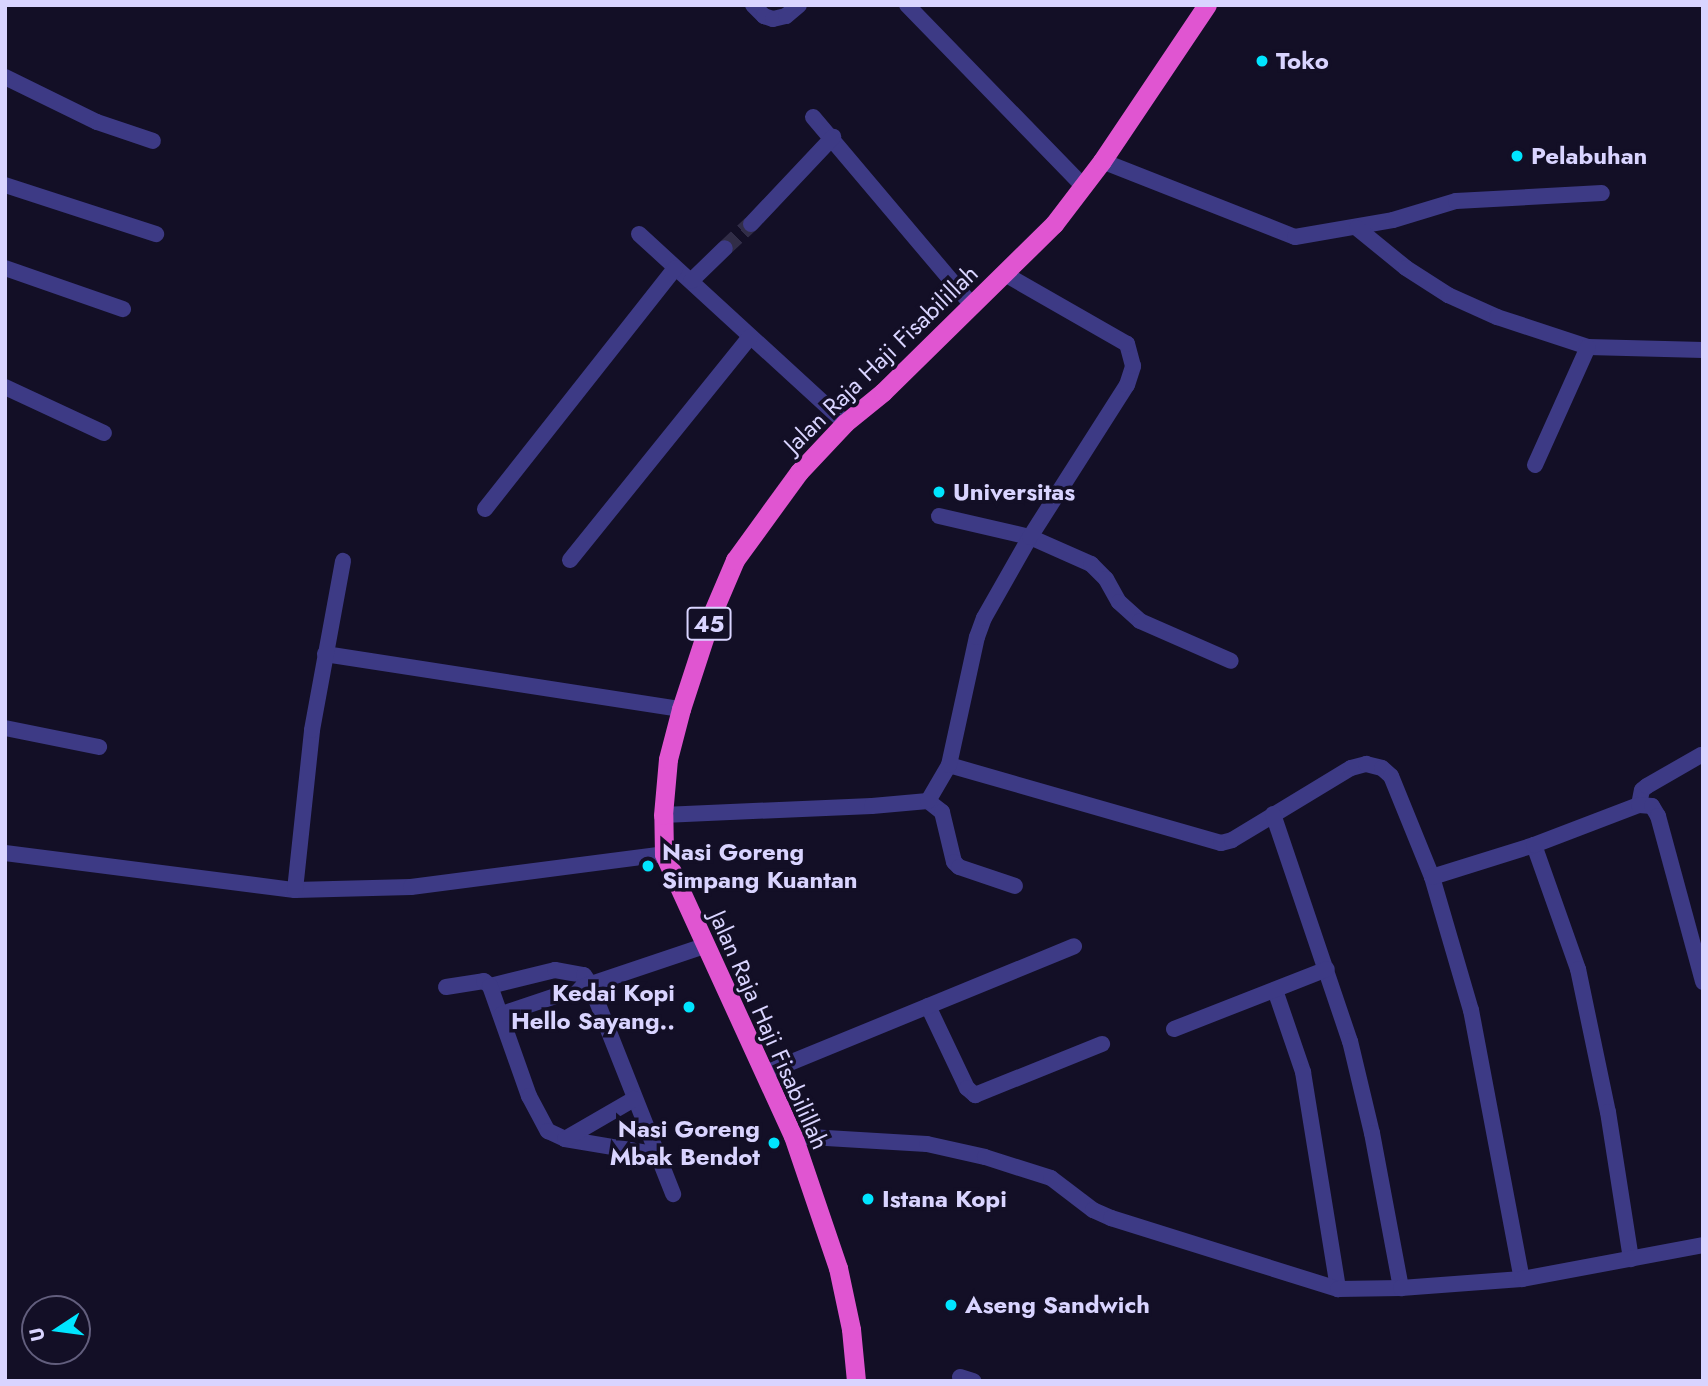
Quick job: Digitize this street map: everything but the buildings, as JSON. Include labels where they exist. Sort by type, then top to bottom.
[{"type":"highway","name":"Jalan Raja Haji Fisabilillah","points":[[856,1381],[851,1329],[838,1268],[793,1136],[664,854],[663,815],[668,760],[681,709],[734,560],[799,472],[845,423],[883,392],[1054,224],[1102,161],[1207,5]]},
{"type":"street","points":[[754,5],[764,16],[773,19],[786,16],[799,5]]},
{"type":"street","points":[[906,5],[1083,186]]},
{"type":"street","points":[[5,77],[97,122],[153,141]]},
{"type":"street","points":[[813,117],[833,137],[972,305]]},
{"type":"street","points":[[751,224],[833,137]]},
{"type":"street","points":[[1102,161],[1284,235],[1305,238],[1357,228],[1457,201],[1602,193]]},
{"type":"street","points":[[5,184],[156,234]]},
{"type":"street","points":[[1357,228],[1406,268],[1448,295],[1496,317],[1588,347],[1703,350]]},
{"type":"street","points":[[639,234],[845,423]]},
{"type":"street","points":[[691,281],[725,248]]},
{"type":"street","points":[[5,268],[123,309]]},
{"type":"street","points":[[485,509],[676,268]]},
{"type":"street","points":[[928,801],[949,765],[977,637],[984,618],[1030,537],[1127,385],[1133,359],[1127,344],[1005,274]]},
{"type":"street","points":[[570,560],[750,337]]},
{"type":"street","points":[[1535,466],[1588,347]]},
{"type":"street","points":[[5,387],[104,433]]},
{"type":"street","points":[[939,516],[1030,537],[1091,565],[1106,579],[1119,602],[1140,621],[1231,661]]},
{"type":"street","points":[[295,890],[312,730],[343,561]]},
{"type":"street","points":[[325,654],[681,709]]},
{"type":"street","points":[[5,728],[99,747]]},
{"type":"street","points":[[1640,805],[1642,790],[1701,755]]},
{"type":"street","points":[[949,765],[1114,810],[1211,842],[1232,840],[1358,765],[1382,768],[1391,776],[1432,877],[1471,1010],[1522,1279]]},
{"type":"street","points":[[663,815],[928,801],[942,812],[954,862],[959,867],[1015,886]]},
{"type":"street","points":[[1432,877],[1534,845],[1640,805],[1652,806],[1658,816],[1703,982]]},
{"type":"street","points":[[1273,814],[1350,1041],[1372,1133],[1401,1288]]},
{"type":"street","points":[[1534,845],[1578,970],[1608,1112],[1632,1259]]},
{"type":"street","points":[[5,853],[295,890],[411,887],[664,854]]},
{"type":"street","points":[[502,1014],[704,946]]},
{"type":"street","points":[[765,1073],[1073,946]]},
{"type":"street","points":[[1174,1029],[1327,969]]},
{"type":"street","points":[[490,986],[555,970],[583,975],[590,984],[673,1194]]},
{"type":"street","points":[[446,988],[484,981],[490,986],[538,1117],[548,1131],[565,1139],[655,1154]]},
{"type":"street","points":[[1275,990],[1303,1072],[1338,1289]]},
{"type":"street","points":[[928,1006],[967,1088],[975,1095],[1102,1044]]},
{"type":"street","points":[[565,1139],[634,1099]]},
{"type":"street","points":[[793,1136],[927,1144],[985,1157],[1051,1178],[1093,1210],[1111,1218],[1338,1289],[1401,1288],[1522,1279],[1703,1245]]},
{"type":"tunnel","points":[[725,248],[751,224]]},
{"type":"place","name":"Toko","points":[[1262,61]]},
{"type":"place","name":"Pelabuhan","points":[[1517,156]]},
{"type":"place","name":"Universitas","points":[[939,492]]},
{"type":"place","name":"Nasi Goreng Simpang Kuantan","points":[[648,866]]},
{"type":"place","name":"Kedai Kopi Hello Sayang..","points":[[689,1007]]},
{"type":"place","name":"Nasi Goreng Mbak Bendot","points":[[774,1143]]},
{"type":"place","name":"Istana Kopi","points":[[868,1199]]},
{"type":"place","name":"Aseng Sandwich","points":[[951,1305]]}]
